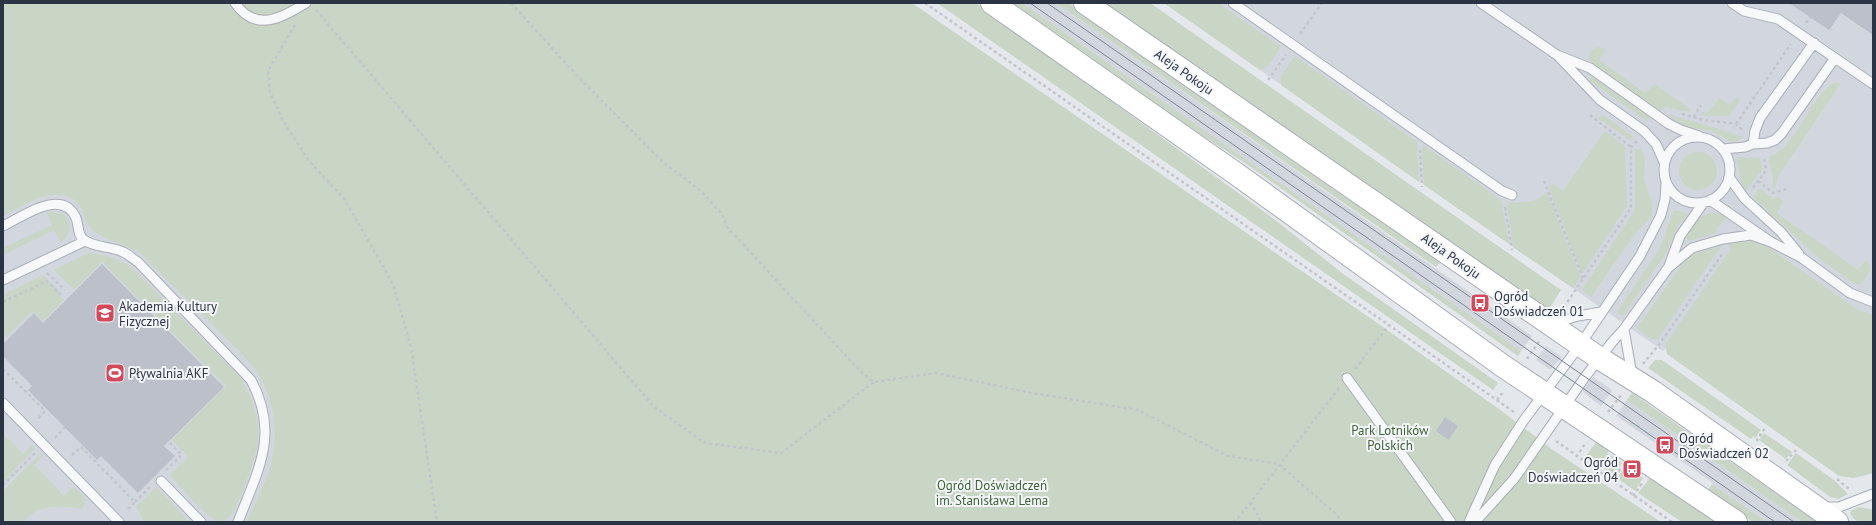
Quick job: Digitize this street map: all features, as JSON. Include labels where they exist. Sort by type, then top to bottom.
[{"type":"main road","points":[[992,3],[1192,143],[1503,366],[1565,406],[1736,522]]},
{"type":"main road","name":"Aleja Pokoju","points":[[1085,3],[1599,358],[1634,377],[1837,522]]},
{"type":"lane","points":[[235,3],[242,12],[260,21],[282,18],[306,3]]},
{"type":"lane","points":[[1233,3],[1502,191],[1512,195]]},
{"type":"lane","points":[[1468,522],[1495,465],[1524,420],[1545,394],[1580,345],[1640,256],[1661,215],[1665,199],[1666,183],[1664,162],[1656,144],[1644,131],[1600,100],[1557,55],[1481,3]]},
{"type":"lane","points":[[1732,3],[1744,11],[1778,19],[1873,84]]},
{"type":"lane","points":[[1754,144],[1755,131],[1760,118],[1814,43]]},
{"type":"lane","points":[[1557,55],[1590,68],[1669,124],[1681,130],[1711,140],[1723,149],[1729,163],[1729,177],[1722,191],[1707,201],[1680,236],[1668,268]]},
{"type":"lane","points":[[1723,149],[1746,147],[1754,144],[1767,144],[1776,140],[1835,58]]},
{"type":"lane","points":[[1664,162],[1668,153],[1675,144],[1683,139],[1699,136]]},
{"type":"lane","points":[[1729,177],[1744,199],[1781,232],[1802,258]]},
{"type":"lane","points":[[1666,183],[1673,192],[1682,199],[1693,202],[1707,201],[1771,242],[1802,258],[1850,293],[1873,302]]},
{"type":"lane","points":[[3,226],[44,206],[56,203],[69,210],[76,218],[80,236],[85,241],[122,251],[138,262],[242,369],[257,392],[264,414],[265,445],[262,458],[238,522]]},
{"type":"lane","points":[[1475,522],[1514,479],[1599,358],[1624,329],[1668,268],[1692,248],[1723,238],[1751,236],[1771,242]]},
{"type":"lane","points":[[3,280],[85,241]]},
{"type":"lane","points":[[1551,325],[1578,316],[1601,312]]},
{"type":"lane","points":[[1624,329],[1634,377]]},
{"type":"lane","points":[[1347,378],[1451,522]]},
{"type":"lane","points":[[3,403],[118,521]]},
{"type":"lane","points":[[161,481],[201,522]]},
{"type":"lane","points":[[1813,504],[1821,507],[1839,506],[1871,497]]},
{"type":"path","points":[[511,3],[585,84],[663,162],[701,191],[722,214],[727,227],[862,373],[874,382]]},
{"type":"path","points":[[925,3],[1516,414]]},
{"type":"path","points":[[1298,38],[1322,3]]},
{"type":"path","points":[[315,9],[654,407],[706,443],[781,453],[874,382],[936,373],[1032,392],[1138,410],[1228,456],[1280,464],[1337,515],[1341,522]]},
{"type":"path","points":[[297,21],[268,71],[270,92],[283,121],[309,161],[345,200],[393,284],[411,347],[437,522]]},
{"type":"path","points":[[1736,124],[1794,39]]},
{"type":"path","points":[[1268,80],[1288,52]]},
{"type":"path","points":[[1694,117],[1701,105]]},
{"type":"path","points":[[1680,114],[1736,124],[1745,134]]},
{"type":"path","points":[[1590,115],[1631,147]]},
{"type":"path","points":[[1419,132],[1422,187]]},
{"type":"path","points":[[1526,361],[1631,208],[1631,147],[1637,140]]},
{"type":"path","points":[[1752,190],[1766,170],[1764,157]]},
{"type":"path","points":[[1544,181],[1583,279]]},
{"type":"path","points":[[1758,181],[1774,193],[1786,189]]},
{"type":"path","points":[[1502,191],[1512,250]]},
{"type":"path","points":[[1607,414],[1661,342],[1726,249]]},
{"type":"path","points":[[45,271],[65,290]]},
{"type":"path","points":[[3,302],[47,281],[61,295]]},
{"type":"path","points":[[1233,522],[1251,502],[1388,325]]},
{"type":"path","points":[[3,369],[45,411],[35,421],[40,426]]},
{"type":"path","points":[[1497,400],[1506,388]]},
{"type":"path","points":[[53,439],[65,428]]},
{"type":"path","points":[[1763,445],[1756,440],[1765,428]]},
{"type":"path","points":[[49,435],[58,444]]},
{"type":"path","points":[[1576,457],[1587,441]]},
{"type":"path","points":[[165,471],[182,455],[169,442]]},
{"type":"path","points":[[3,485],[43,444]]},
{"type":"path","points":[[1559,444],[1672,522]]},
{"type":"path","points":[[66,452],[71,457],[81,447],[135,502]]},
{"type":"path","points":[[1781,457],[1787,462],[1796,450]]},
{"type":"path","points":[[118,521],[145,492]]},
{"type":"path","points":[[1251,502],[1261,522]]},
{"type":"shaded area","points":[[1022,3],[1056,3],[1532,336],[1521,351]]},
{"type":"shaded area","points":[[1164,3],[1873,3],[1873,316],[1848,307],[1740,248],[1663,351]]},
{"type":"shaded area","name":"Akademia Kultury Fizycznej","points":[[63,164],[320,431],[266,522],[3,522],[3,194]]},
{"type":"shaded area","points":[[1546,346],[1562,357],[1550,370],[1536,360]]},
{"type":"shaded area","points":[[1593,377],[1612,390],[1601,406],[1584,393],[1583,390]]},
{"type":"shaded area","points":[[1627,400],[1802,522],[1767,522],[1712,484],[1713,483],[1616,416]]},
{"type":"green space","points":[[3,3],[912,3],[1373,320],[1499,409],[1553,450],[1661,522],[247,522],[269,471],[275,432],[274,419],[268,393],[256,370],[242,354],[140,253],[105,238],[92,230],[80,206],[72,198],[53,194],[32,201],[3,216]]},
{"type":"green space","points":[[937,3],[976,3],[1274,219],[1342,273],[1498,383],[1493,390]]},
{"type":"green space","points":[[1010,3],[1022,3],[1521,351],[1518,356],[1248,165],[1163,110]]},
{"type":"green space","points":[[1056,3],[1069,3],[1440,262],[1436,267]]},
{"type":"green space","points":[[1103,3],[1150,3],[1561,290],[1549,309],[1543,307]]},
{"type":"green space","points":[[1164,3],[1218,3],[1281,47],[1268,66],[1260,70]]},
{"type":"green space","points":[[1597,47],[1606,49],[1599,60],[1645,93],[1655,84],[1690,109],[1688,112],[1666,107],[1660,111],[1594,65],[1589,58],[1590,52]]},
{"type":"green space","points":[[1295,56],[1417,142],[1419,182],[1281,85],[1281,76]]},
{"type":"green space","points":[[1591,76],[1650,117],[1647,121],[1589,80]]},
{"type":"green space","points":[[1836,82],[1840,85],[1778,176],[1775,189],[1772,187],[1773,179],[1769,157],[1788,143],[1818,98]]},
{"type":"green space","points":[[1736,97],[1740,100],[1729,116],[1700,115],[1702,112],[1706,114],[1720,98],[1730,105]]},
{"type":"green space","points":[[1603,115],[1633,136],[1630,140],[1598,118]]},
{"type":"green space","points":[[1670,115],[1743,137],[1736,142],[1731,142],[1712,131],[1686,127],[1668,116]]},
{"type":"green space","points":[[1605,131],[1625,146],[1627,206],[1582,274],[1549,188],[1552,183],[1563,191]]},
{"type":"green space","points":[[1423,145],[1501,200],[1509,244],[1424,185]]},
{"type":"green space","points":[[1641,148],[1645,160],[1644,180],[1652,203],[1652,216],[1634,235],[1591,297],[1582,290],[1635,210],[1635,150]]},
{"type":"green space","points":[[1694,152],[1702,152],[1709,155],[1714,160],[1717,171],[1714,182],[1709,187],[1702,190],[1694,190],[1687,187],[1682,182],[1679,175],[1679,167],[1682,160],[1687,155]]},
{"type":"green space","points":[[1737,157],[1760,158],[1762,170],[1745,191],[1741,183]]},
{"type":"green space","points":[[1760,188],[1773,199],[1779,197],[1783,202],[1777,213],[1858,270],[1866,260],[1869,263],[1870,269],[1862,284],[1856,284],[1822,261],[1753,197]]},
{"type":"green space","points":[[1547,192],[1580,277],[1573,288],[1514,248],[1507,205],[1508,202],[1524,202],[1534,200],[1543,196]]},
{"type":"green space","points":[[1674,210],[1688,214],[1678,225],[1666,253],[1623,316],[1617,312],[1660,248]]},
{"type":"green space","points":[[47,213],[62,213],[66,216],[70,228],[65,239],[61,242],[54,230],[3,255],[3,248],[52,225]]},
{"type":"green space","points":[[1719,213],[1726,217],[1717,228],[1717,233],[1687,241],[1687,236],[1694,223],[1706,214]]},
{"type":"green space","points":[[1756,241],[1768,247],[1858,310],[1873,315],[1873,473],[1854,478],[1839,476],[1667,354],[1665,345],[1730,250],[1729,244]]},
{"type":"green space","points":[[1721,246],[1658,339],[1652,340],[1637,328],[1683,263],[1691,255]]},
{"type":"green space","points":[[89,253],[108,256],[129,265],[239,376],[244,383],[254,406],[258,440],[252,466],[240,497],[232,514],[225,520],[218,521],[213,519],[193,501],[170,475],[188,457],[172,440],[226,386],[102,262],[74,290],[54,270]]},
{"type":"green space","points":[[43,275],[61,293],[59,296],[64,300],[43,321],[32,311],[3,340],[3,295]]},
{"type":"green space","points":[[1655,360],[1662,360],[1761,430],[1755,438],[1753,436],[1751,439],[1648,368]]},
{"type":"green space","points":[[1632,393],[1817,522],[1802,522],[1627,400]]},
{"type":"green space","points":[[1764,433],[1792,452],[1786,459],[1759,440]]},
{"type":"green space","points":[[3,434],[23,454],[32,445],[35,448],[3,482]]},
{"type":"green space","points":[[1597,441],[1609,449],[1607,453],[1622,463],[1613,475],[1586,456]]},
{"type":"green space","points":[[41,453],[43,456],[34,465],[64,496],[73,487],[85,497],[84,506],[82,509],[50,507],[35,512],[24,522],[3,522],[3,491]]},
{"type":"green space","points":[[1796,453],[1834,480],[1848,494],[1839,499],[1830,497],[1787,465]]},
{"type":"green space","points":[[1625,466],[1643,478],[1635,491],[1617,478]]},
{"type":"green space","points":[[1650,478],[1715,522],[1682,522],[1638,493]]},
{"type":"green space","points":[[1712,484],[1767,522],[1753,522],[1707,492]]},
{"type":"green space","points":[[156,487],[190,522],[143,522],[137,506]]},
{"type":"green space","points":[[1859,507],[1873,510],[1873,522],[1859,521],[1851,516],[1850,513],[1852,510]]},
{"type":"building","points":[[1789,3],[1873,3],[1873,35],[1841,13],[1829,30]]},
{"type":"building","name":"Pływalnia AKF","points":[[102,264],[224,387],[164,446],[175,456],[138,493],[101,456],[97,460],[28,390],[32,386],[3,356],[3,344],[34,313],[43,323]]},
{"type":"building","points":[[1445,417],[1458,426],[1449,440],[1436,431]]},
{"type":"tram line","points":[[1030,3],[1775,522]]},
{"type":"tram line","points":[[1047,3],[1794,522]]},
{"type":"place","name":"Ogród Doświadczeń 01","points":[[1480,303]]},
{"type":"place","name":"Akademia Kultury Fizycznej","points":[[105,313]]},
{"type":"place","name":"Pływalnia AKF","points":[[115,373]]},
{"type":"place","name":"Ogród Doświadczeń 02","points":[[1665,445]]},
{"type":"place","name":"Ogród Doświadczeń 04","points":[[1632,469]]},
{"type":"park label","name":"Park Lotników Polskich","points":[[1390,438]]},
{"type":"park label","name":"Ogród Doświadczeń im. Stanisława Lema","points":[[992,492]]}]
